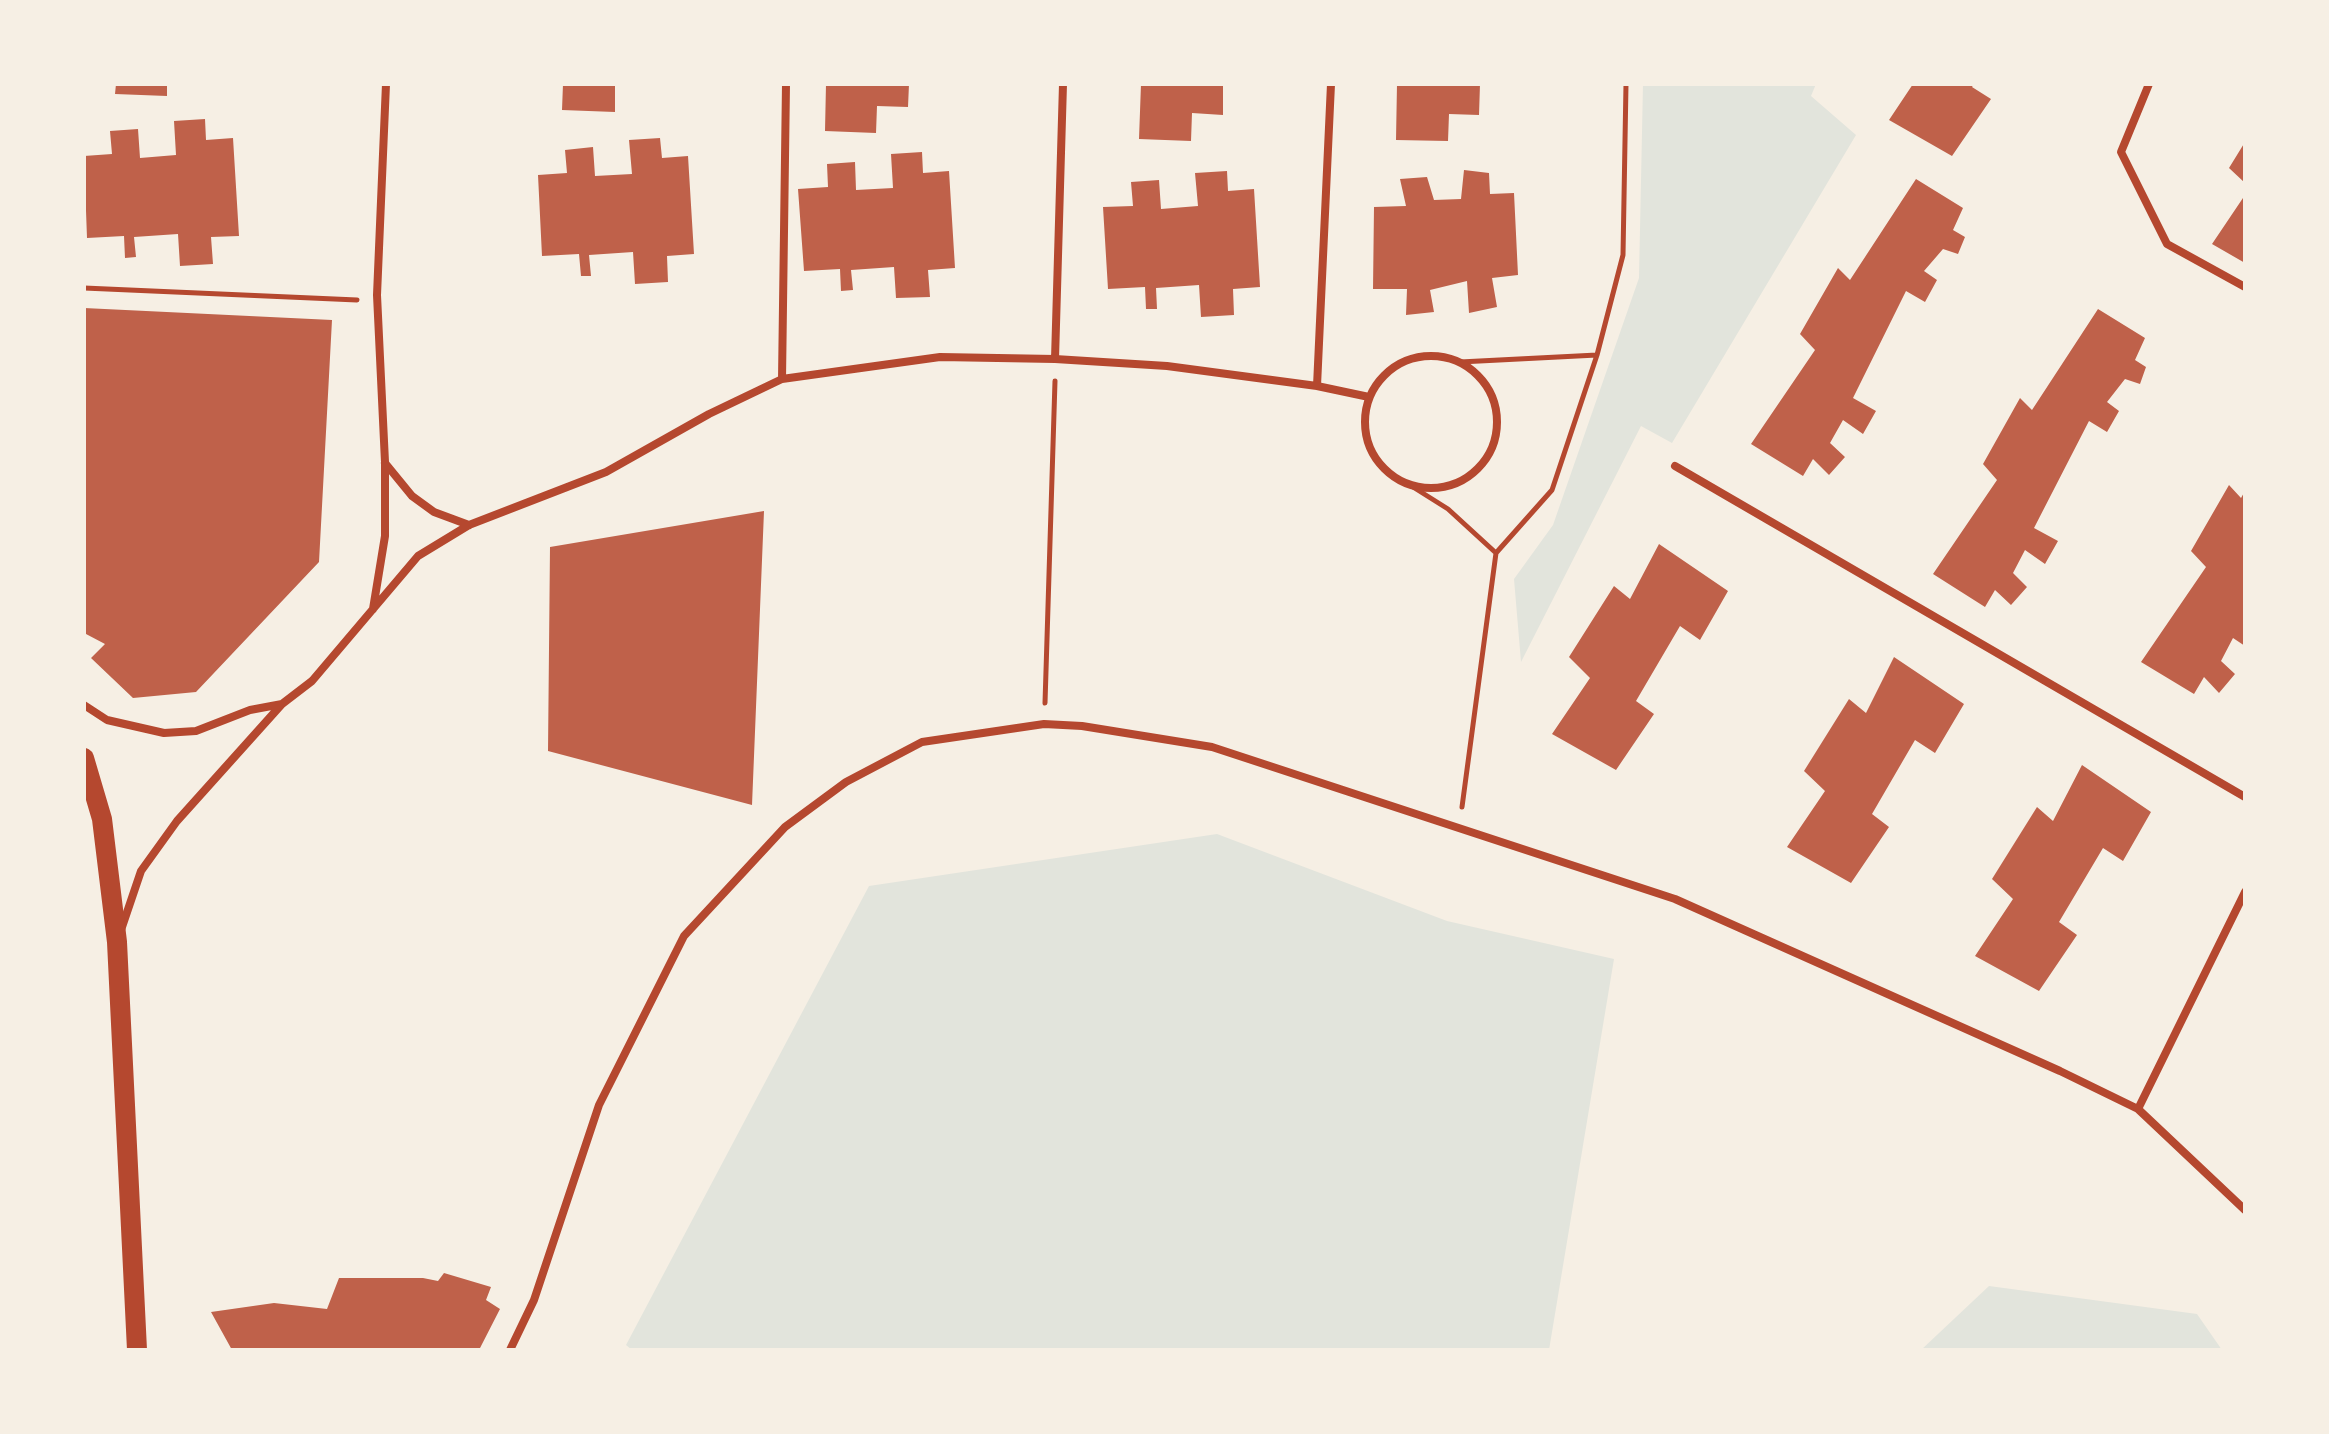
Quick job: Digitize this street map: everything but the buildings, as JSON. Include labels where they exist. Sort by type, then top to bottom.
[{"type":"main road","points":[[84,758],[102,819],[117,942],[137,1350]]},
{"type":"street","points":[[373,610],[385,536],[378,300],[386,84]]},
{"type":"street","points":[[782,379],[786,84]]},
{"type":"street","points":[[1055,359],[1063,84]]},
{"type":"street","points":[[1317,386],[1331,84]]},
{"type":"street","points":[[2149,84],[2121,152],[2167,244],[2245,287]]},
{"type":"street","points":[[1439,355],[1460,362],[1478,374],[1490,392],[1497,413],[1496,435],[1489,456],[1475,472],[1456,484],[1435,489],[1413,487],[1394,477],[1377,461],[1367,442],[1365,419],[1369,397],[1381,378],[1397,365],[1417,357],[1439,355]]},
{"type":"street","points":[[117,942],[141,871],[177,821],[282,704],[312,681],[418,556],[469,525],[606,472],[709,414],[782,379],[940,357],[1055,359],[1167,366],[1317,386],[1369,397]]},
{"type":"street","points":[[385,462],[412,496],[434,512],[469,525]]},
{"type":"street","points":[[1675,466],[2245,797]]},
{"type":"street","points":[[84,705],[107,720],[164,733],[196,731],[250,710],[282,704]]},
{"type":"street","points":[[510,1350],[534,1300],[599,1105],[684,936],[785,827],[846,782],[922,742],[1044,724],[1082,726],[1212,747],[1675,899],[2138,1109],[2245,1210]]},
{"type":"street","points":[[2138,1109],[2245,892]]},
{"type":"path","points":[[1459,828],[1496,553],[1552,490],[1597,355],[1623,255],[1626,84]]},
{"type":"path","points":[[84,288],[378,300]]},
{"type":"path","points":[[1460,362],[1597,355]]},
{"type":"path","points":[[1044,724],[1055,359]]},
{"type":"path","points":[[1413,487],[1448,509],[1496,553]]},
{"type":"shaded area","points":[[1643,84],[1816,84],[1811,96],[1856,135],[1672,443],[1641,426],[1521,662],[1514,579],[1553,525],[1639,278]]},
{"type":"shaded area","points":[[1217,834],[1447,921],[1614,959],[1549,1350],[632,1350],[626,1345],[869,886]]},
{"type":"shaded area","points":[[1989,1286],[2197,1314],[2222,1350],[1921,1350]]}]
